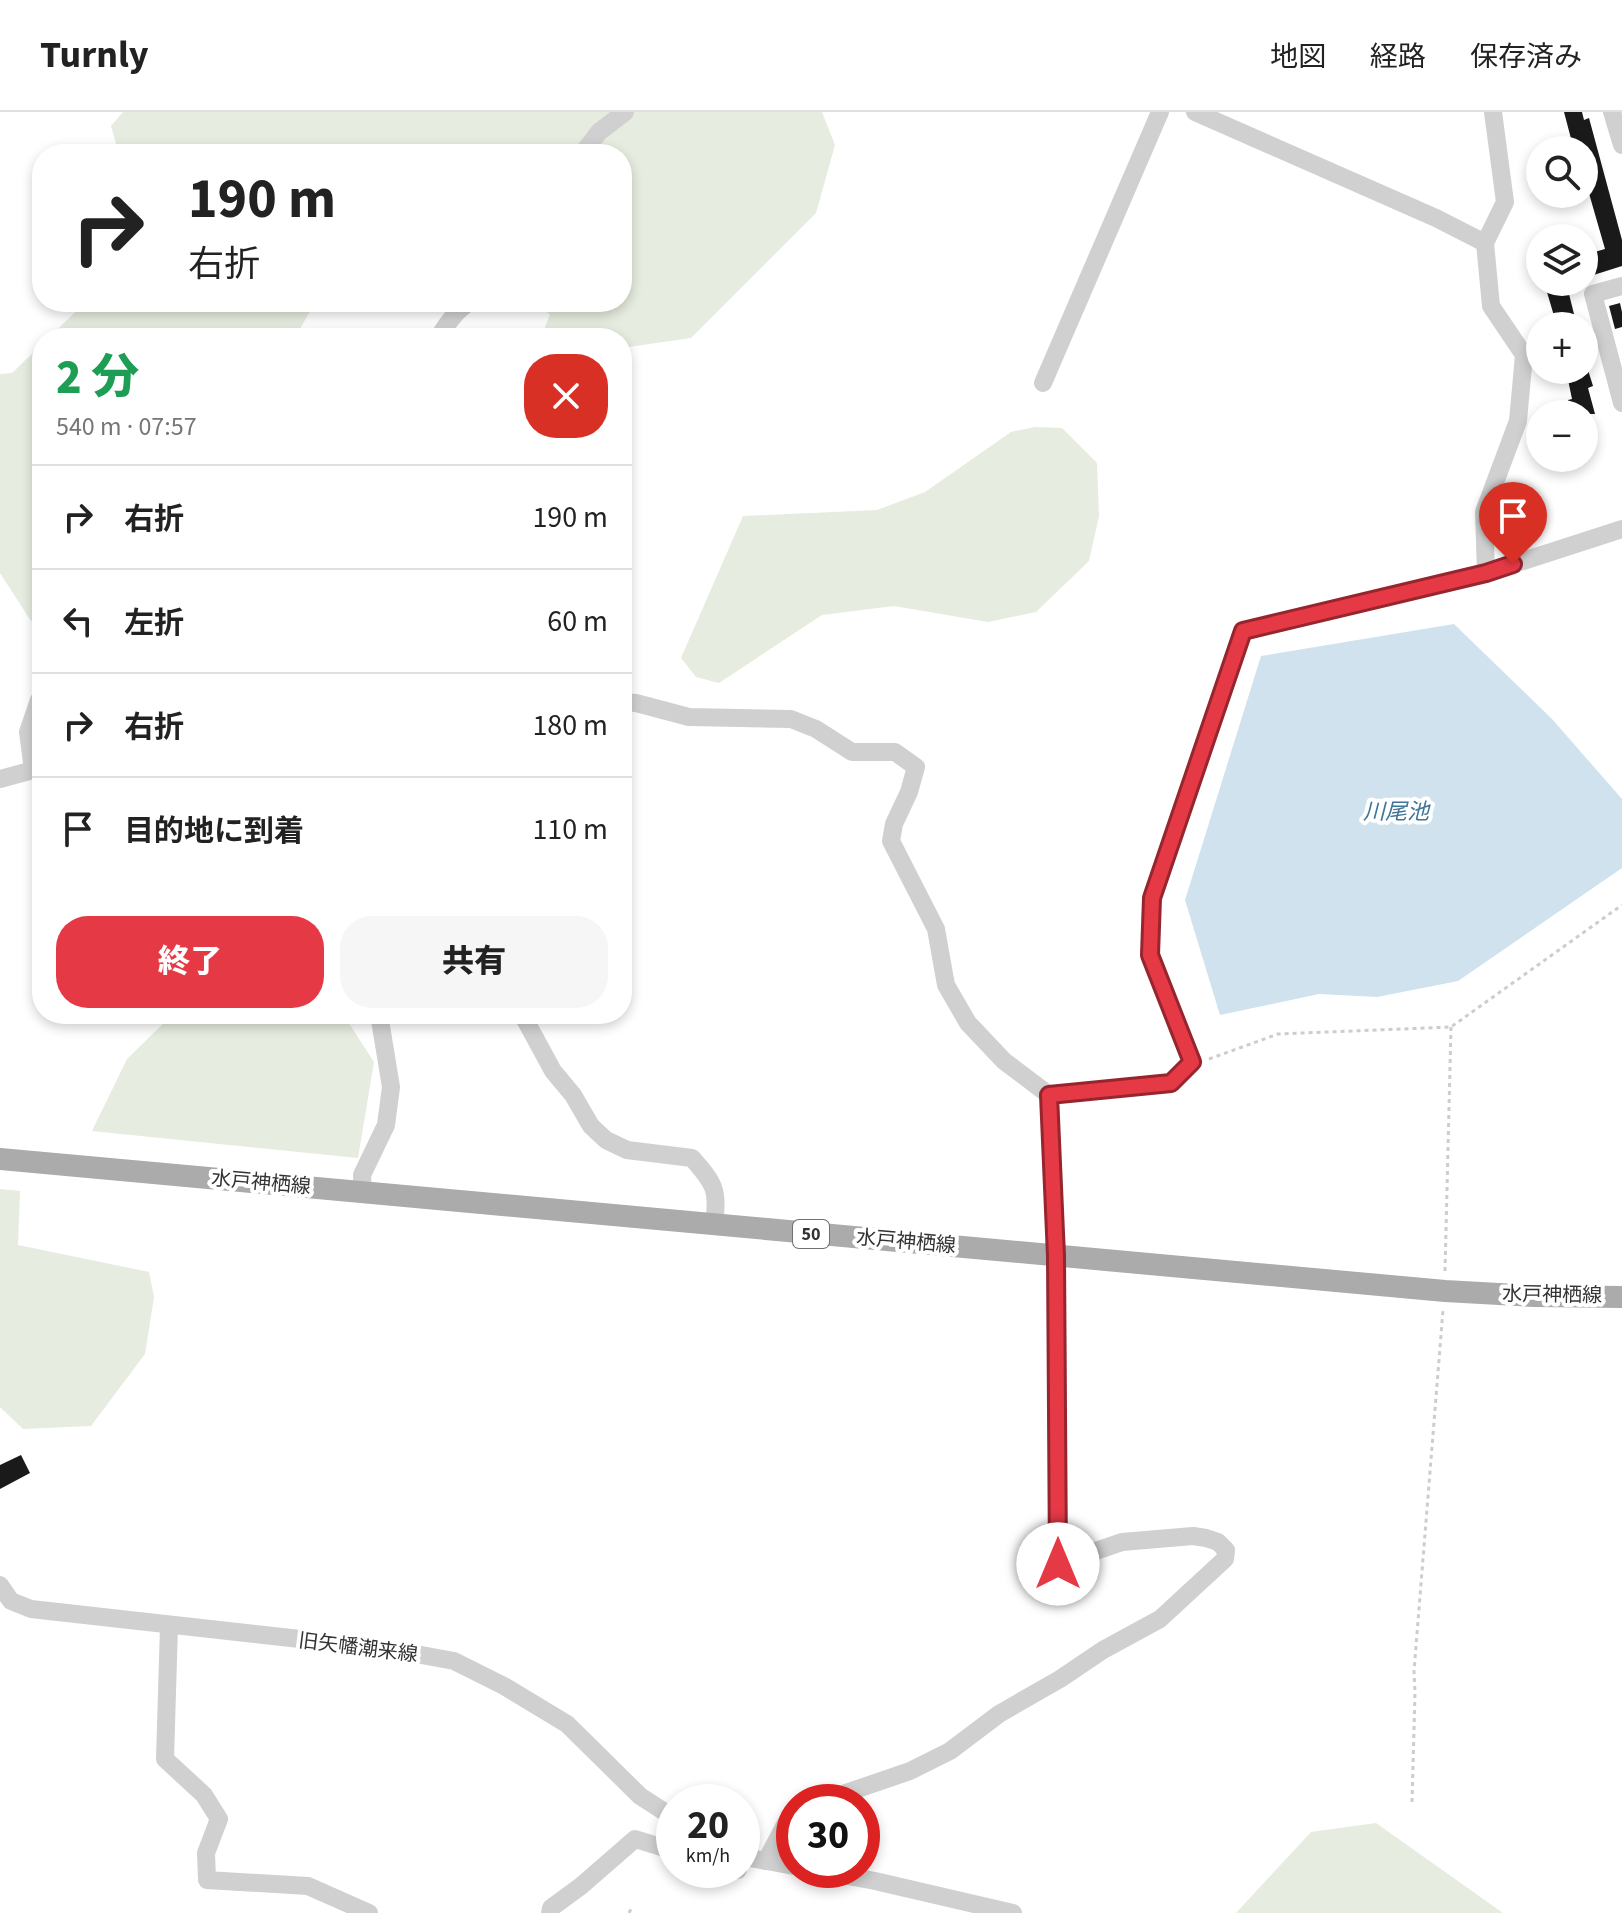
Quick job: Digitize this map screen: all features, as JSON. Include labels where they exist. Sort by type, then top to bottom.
[{"type":"main road","name":"水戸神栖線","points":[[0,1159],[1445,1291],[1547,1297],[1622,1297]]},
{"type":"street","points":[[590,144],[599,132],[625,112]]},
{"type":"street","points":[[1043,383],[1160,112]]},
{"type":"street","points":[[1195,112],[1436,218],[1485,243]]},
{"type":"street","points":[[1486,573],[1484,512],[1518,421],[1524,355],[1491,306],[1485,243],[1505,202],[1493,112]]},
{"type":"street","points":[[1612,112],[1622,145]]},
{"type":"street","points":[[1622,286],[1593,294],[1622,403]]},
{"type":"street","points":[[444,328],[458,312]]},
{"type":"street","points":[[632,703],[689,717],[791,719],[816,729],[852,752],[895,752],[916,767],[909,792],[894,824],[891,841],[936,929],[946,985],[968,1023],[1004,1061],[1049,1095],[1171,1083],[1192,1062],[1150,955],[1152,898],[1243,631],[1486,573],[1622,529]]},
{"type":"street","points":[[32,720],[28,732],[32,749]]},
{"type":"street","points":[[0,779],[32,775]]},
{"type":"street","points":[[363,1192],[362,1175],[386,1125],[391,1087],[381,1024]]},
{"type":"street","points":[[527,1024],[553,1071],[573,1095],[591,1126],[606,1140],[627,1150],[692,1158],[715,1189],[714,1224]]},
{"type":"street","points":[[872,1784],[910,1771],[950,1751],[999,1714],[1160,1619],[1225,1559],[1226,1550],[1218,1542],[1193,1536],[1122,1542],[1058,1564],[1056,1256],[1049,1095]]},
{"type":"street","name":"旧矢幡潮来線","points":[[0,1585],[5,1603],[31,1609],[389,1649],[454,1661],[504,1686],[567,1724],[640,1796],[656,1806]]},
{"type":"street","points":[[169,1626],[165,1759],[204,1795],[219,1819],[206,1853],[207,1880],[308,1886],[369,1913]]},
{"type":"street","points":[[760,1848],[776,1833]]},
{"type":"street","points":[[550,1913],[551,1908],[635,1839],[656,1845]]},
{"type":"street","points":[[880,1882],[1013,1913]]},
{"type":"path","points":[[1192,1062],[1278,1034],[1451,1027],[1622,905]]},
{"type":"path","points":[[1412,1802],[1414,1671],[1445,1291],[1451,1027]]},
{"type":"shaded area","points":[[123,112],[822,112],[835,145],[816,213],[691,338],[632,347],[632,328],[545,328],[550,314],[546,312],[632,312],[632,144],[116,144],[111,126]]},
{"type":"shaded area","points":[[75,312],[309,312],[301,328],[59,328]]},
{"type":"shaded area","points":[[32,354],[31,621],[0,573],[0,374],[12,373]]},
{"type":"shaded area","points":[[1035,427],[1062,428],[1097,463],[1099,516],[1089,561],[1036,612],[988,622],[894,606],[822,615],[719,683],[696,677],[681,658],[743,516],[877,510],[925,492],[1011,432]]},
{"type":"shaded area","points":[[163,1024],[349,1024],[374,1062],[358,1158],[92,1131],[127,1059]]},
{"type":"shaded area","points":[[0,1189],[20,1191],[18,1245],[149,1272],[154,1297],[145,1354],[91,1426],[23,1429],[0,1407]]},
{"type":"shaded area","points":[[1376,1823],[1503,1913],[1236,1913],[1311,1832]]},
{"type":"water","name":"川尾池","points":[[1454,624],[1552,719],[1622,799],[1622,868],[1458,981],[1377,997],[1319,994],[1220,1015],[1185,900],[1261,656]]},
{"type":"building","points":[[1564,112],[1582,112],[1584,120],[1589,118],[1594,136],[1570,136]]},
{"type":"building","points":[[1598,151],[1622,240],[1622,266],[1598,274],[1598,251],[1605,249],[1593,208],[1598,208]]},
{"type":"building","points":[[1548,296],[1570,296],[1574,312],[1553,312]]},
{"type":"building","points":[[1620,303],[1622,327],[1615,329],[1609,306]]},
{"type":"building","points":[[1569,384],[1592,384],[1588,388],[1591,400],[1568,400],[1572,399]]},
{"type":"building","points":[[21,1455],[30,1473],[0,1489],[0,1465]]},
{"type":"route","points":[[1058,1564],[1056,1256],[1049,1095],[1171,1083],[1192,1062],[1150,955],[1152,898],[1243,631],[1513,564]]}]
